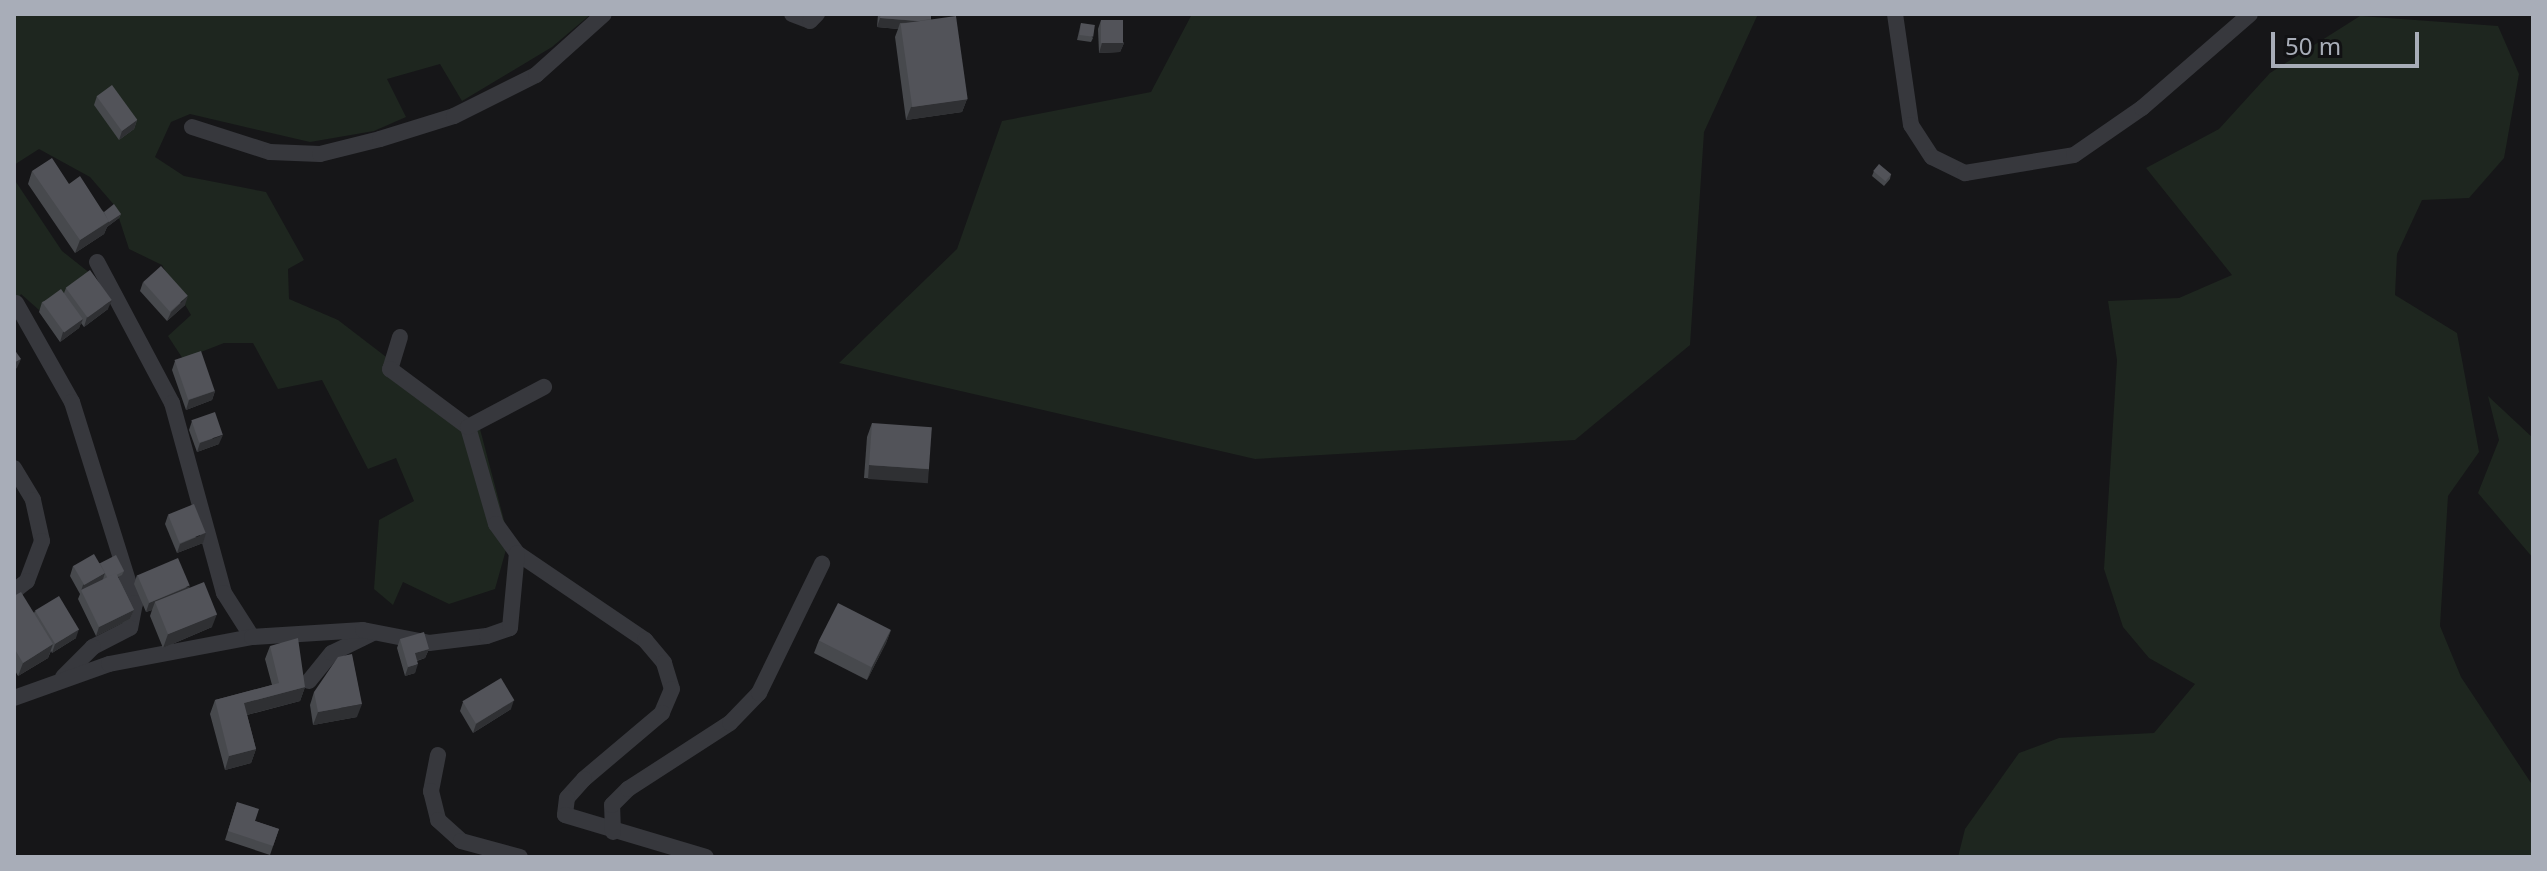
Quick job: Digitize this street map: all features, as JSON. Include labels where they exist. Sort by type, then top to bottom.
[{"type":"street","points":[[192,127],[270,152],[320,154],[380,139],[454,116],[536,75],[604,14]]},
{"type":"street","points":[[792,14],[810,21],[817,14]]},
{"type":"street","points":[[1895,14],[1911,125],[1932,157],[1965,173],[2074,155],[2250,14]]},
{"type":"street","points":[[97,262],[172,403],[224,593],[252,637]]},
{"type":"street","points":[[16,303],[72,402],[135,603],[130,628],[93,647],[59,681]]},
{"type":"street","points":[[400,337],[390,369],[468,427],[496,524],[517,553],[645,640],[664,663],[672,689],[662,713],[567,798],[565,815],[613,832],[706,857]]},
{"type":"street","points":[[468,427],[544,387]]},
{"type":"street","points":[[14,468],[33,500],[42,541],[27,581],[14,591]]},
{"type":"street","points":[[14,698],[109,664],[252,637],[374,632],[429,643],[510,628],[517,553]]},
{"type":"street","points":[[613,832],[612,805],[628,789],[730,723],[759,693],[822,564]]},
{"type":"street","points":[[309,681],[332,653],[374,632]]},
{"type":"street","points":[[438,755],[431,791],[438,820],[461,841],[520,857]]},
{"type":"shaded area","points":[[14,14],[591,14],[552,47],[462,101],[440,64],[387,79],[406,117],[374,131],[310,142],[190,114],[171,122],[155,157],[184,176],[266,192],[304,260],[288,269],[289,299],[338,320],[480,429],[509,539],[495,589],[449,604],[403,582],[393,605],[374,589],[379,520],[414,501],[396,458],[368,469],[322,380],[278,389],[253,343],[224,343],[183,359],[168,336],[191,315],[162,265],[129,249],[115,206],[90,177],[39,149],[14,165]]},
{"type":"shaded area","points":[[1192,14],[1758,14],[1704,132],[1690,345],[1575,440],[1255,459],[839,363],[957,249],[1002,121],[1151,92]]},
{"type":"shaded area","points":[[2360,16],[2498,26],[2519,74],[2504,158],[2469,198],[2422,200],[2397,254],[2395,295],[2457,333],[2479,452],[2448,496],[2440,626],[2461,677],[2533,786],[2533,857],[1958,857],[1965,829],[2019,753],[2059,738],[2154,733],[2195,684],[2149,658],[2123,627],[2104,569],[2117,360],[2108,301],[2179,298],[2232,275],[2146,168],[2219,129],[2270,73]]},
{"type":"shaded area","points":[[14,179],[62,251],[91,274],[39,310],[21,294],[14,306]]},
{"type":"shaded area","points":[[2488,396],[2533,438],[2533,558],[2478,493],[2499,440]]},
{"type":"building","points":[[881,14],[931,14],[931,19],[880,18]]},
{"type":"building","points":[[956,16],[968,99],[912,107],[901,24]]},
{"type":"building","points":[[1101,20],[1123,20],[1123,43],[1101,43]]},
{"type":"building","points":[[1081,23],[1095,25],[1093,37],[1079,35]]},
{"type":"building","points":[[112,85],[137,120],[122,131],[97,96]]},
{"type":"building","points":[[52,158],[69,184],[80,176],[109,221],[80,240],[32,171]]},
{"type":"building","points":[[1879,164],[1891,174],[1885,181],[1873,171]]},
{"type":"building","points":[[114,204],[121,214],[109,222],[104,212]]},
{"type":"building","points":[[161,266],[188,296],[170,312],[143,282]]},
{"type":"building","points":[[90,270],[112,300],[87,318],[66,288]]},
{"type":"building","points":[[61,289],[83,319],[64,332],[42,303]]},
{"type":"building","points":[[14,349],[21,359],[14,363]]},
{"type":"building","points":[[201,351],[215,391],[188,400],[175,360]]},
{"type":"building","points":[[215,412],[223,435],[199,443],[191,420]]},
{"type":"building","points":[[872,423],[932,427],[929,469],[869,465]]},
{"type":"building","points":[[194,504],[206,533],[180,543],[168,514]]},
{"type":"building","points":[[94,554],[105,573],[84,585],[73,566]]},
{"type":"building","points":[[116,555],[124,571],[108,579],[100,563]]},
{"type":"building","points":[[178,558],[190,586],[149,603],[137,575]]},
{"type":"building","points":[[116,573],[134,610],[99,627],[81,590]]},
{"type":"building","points":[[204,582],[217,614],[168,634],[155,602]]},
{"type":"building","points":[[21,592],[53,644],[23,663],[14,648],[14,596]]},
{"type":"building","points":[[59,596],[79,629],[55,644],[35,610]]},
{"type":"building","points":[[838,603],[891,630],[872,667],[819,640]]},
{"type":"building","points":[[424,632],[429,649],[415,653],[418,664],[408,667],[400,639]]},
{"type":"building","points":[[298,638],[305,687],[244,703],[256,749],[229,756],[215,700],[279,683],[270,646]]},
{"type":"building","points":[[352,654],[362,704],[318,712],[314,692],[338,657]]},
{"type":"building","points":[[501,678],[514,700],[476,723],[462,701]]},
{"type":"building","points":[[237,802],[259,809],[255,821],[279,829],[273,846],[228,831]]}]
